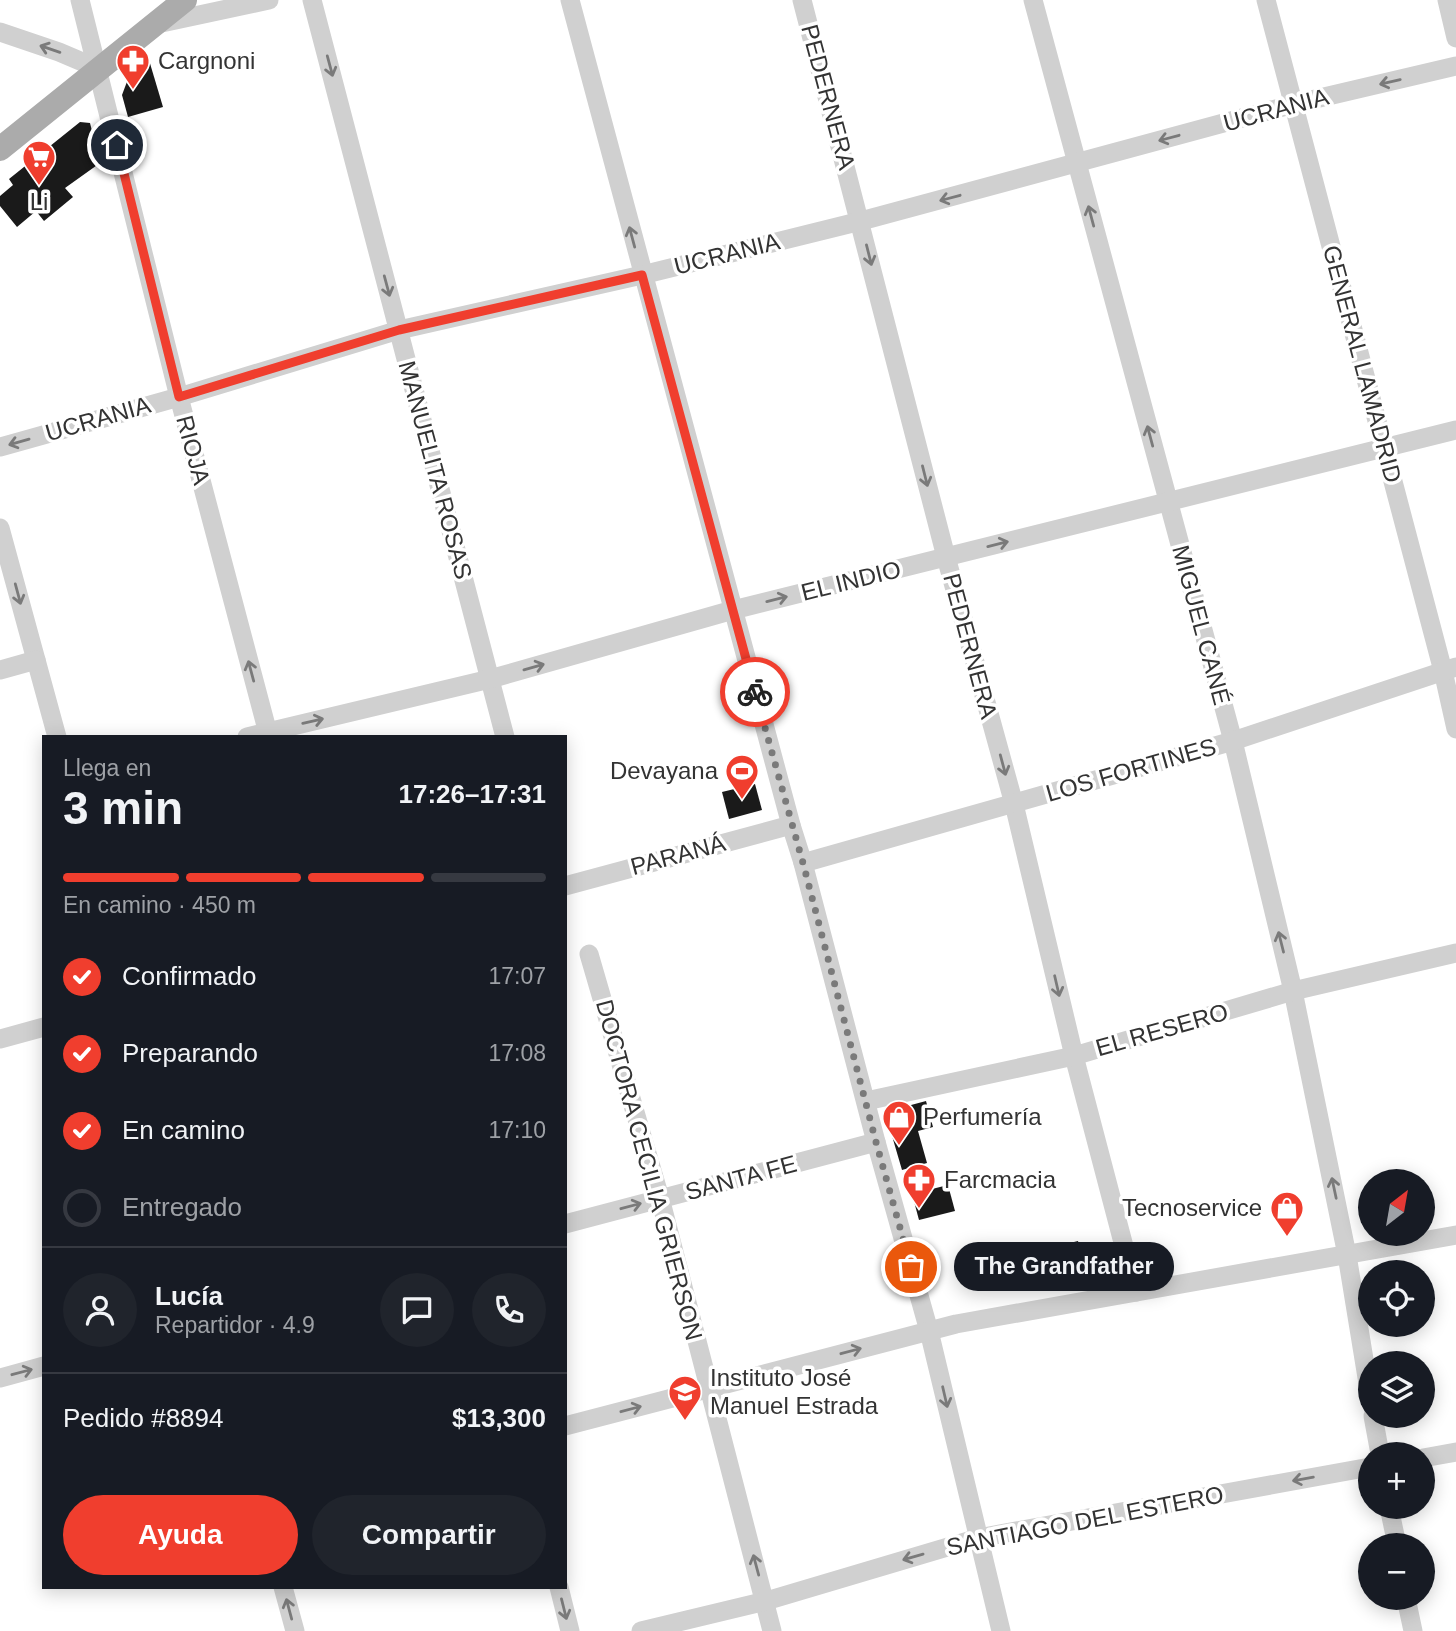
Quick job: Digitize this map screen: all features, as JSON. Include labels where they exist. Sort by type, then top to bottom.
[{"type":"main road","points":[[0,149],[185,0]]},
{"type":"street","name":"RIOJA","points":[[80,0],[179,397],[268,734]]},
{"type":"street","points":[[153,25],[269,0]]},
{"type":"street","name":"MANUELITA ROSAS","points":[[312,0],[504,735]]},
{"type":"street","points":[[569,0],[929,1331],[1000,1631]]},
{"type":"street","name":"PEDERNERA","points":[[802,0],[946,557],[1014,804],[1074,1056],[1136,1292]]},
{"type":"street","name":"MIGUEL CANÉ","points":[[1033,0],[1233,741],[1293,991],[1347,1255],[1363,1351]]},
{"type":"street","name":"GENERAL LAMADRID","points":[[1266,0],[1384,448],[1450,669],[1456,729]]},
{"type":"street","points":[[1447,0],[1456,38]]},
{"type":"street","points":[[0,32],[99,69]]},
{"type":"street","name":"UCRANIA","points":[[0,447],[179,397],[399,330],[642,275],[861,221],[1294,104],[1456,66]]},
{"type":"street","name":"EL INDIO","points":[[268,734],[489,679],[733,610],[1456,430]]},
{"type":"street","points":[[0,528],[56,735]]},
{"type":"street","points":[[0,670],[36,660]]},
{"type":"street","name":"LOS FORTINES","points":[[803,863],[1233,741],[1450,669]]},
{"type":"street","name":"PARANÁ","points":[[567,885],[791,825]]},
{"type":"street","name":"EL RESERO","points":[[866,1101],[1074,1056],[1293,991],[1456,953]]},
{"type":"street","name":"DOCTORA CECILIA GRIERSON","points":[[589,954],[660,1198],[772,1631]]},
{"type":"street","points":[[0,1040],[42,1028]]},
{"type":"street","name":"SANTA FE","points":[[567,1223],[876,1142]]},
{"type":"street","points":[[567,1425],[929,1331],[1456,1235]]},
{"type":"street","points":[[0,1378],[42,1367]]},
{"type":"street","points":[[1435,1456],[1456,1452]]},
{"type":"street","name":"SANTIAGO DEL ESTERO","points":[[641,1631],[766,1601],[978,1538],[1358,1469]]},
{"type":"street","points":[[284,1589],[295,1631]]},
{"type":"street","points":[[560,1589],[570,1631]]},
{"type":"street","points":[[1409,1610],[1413,1631]]},
{"type":"building","points":[[149,60],[163,107],[128,117],[122,95],[128,79]]},
{"type":"building","points":[[80,122],[90,123],[100,163],[65,188],[73,197],[44,221],[36,211],[17,227],[0,206],[0,196],[13,185],[9,179]]},
{"type":"building","name":"Devayana","points":[[755,784],[762,810],[729,819],[722,792]]},
{"type":"building","points":[[926,1101],[933,1127],[918,1131],[927,1163],[902,1170],[885,1112]]},
{"type":"building","points":[[948,1185],[955,1211],[919,1220],[912,1194]]},
{"type":"building","points":[[1078,1241],[1088,1282],[1065,1288],[1054,1247]]},
{"type":"way so far","points":[[755,692],[911,1267]]},
{"type":"place","name":"Cargnoni","points":[[133,91]]},
{"type":"place","name":"Li","points":[[39,187]]},
{"type":"place","name":"Devayana","points":[[742,801]]},
{"type":"place","name":"Perfumería","points":[[899,1147]]},
{"type":"place","name":"Farcmacia","points":[[919,1210]]},
{"type":"place","name":"Tecnoservice","points":[[1287,1238]]},
{"type":"place","name":"The Grandfather","points":[[911,1267]]},
{"type":"place","name":"Instituto José Manuel Estrada","points":[[685,1422]]},
{"type":"route","points":[[117,145],[179,397],[399,330],[642,275],[755,692]]}]
